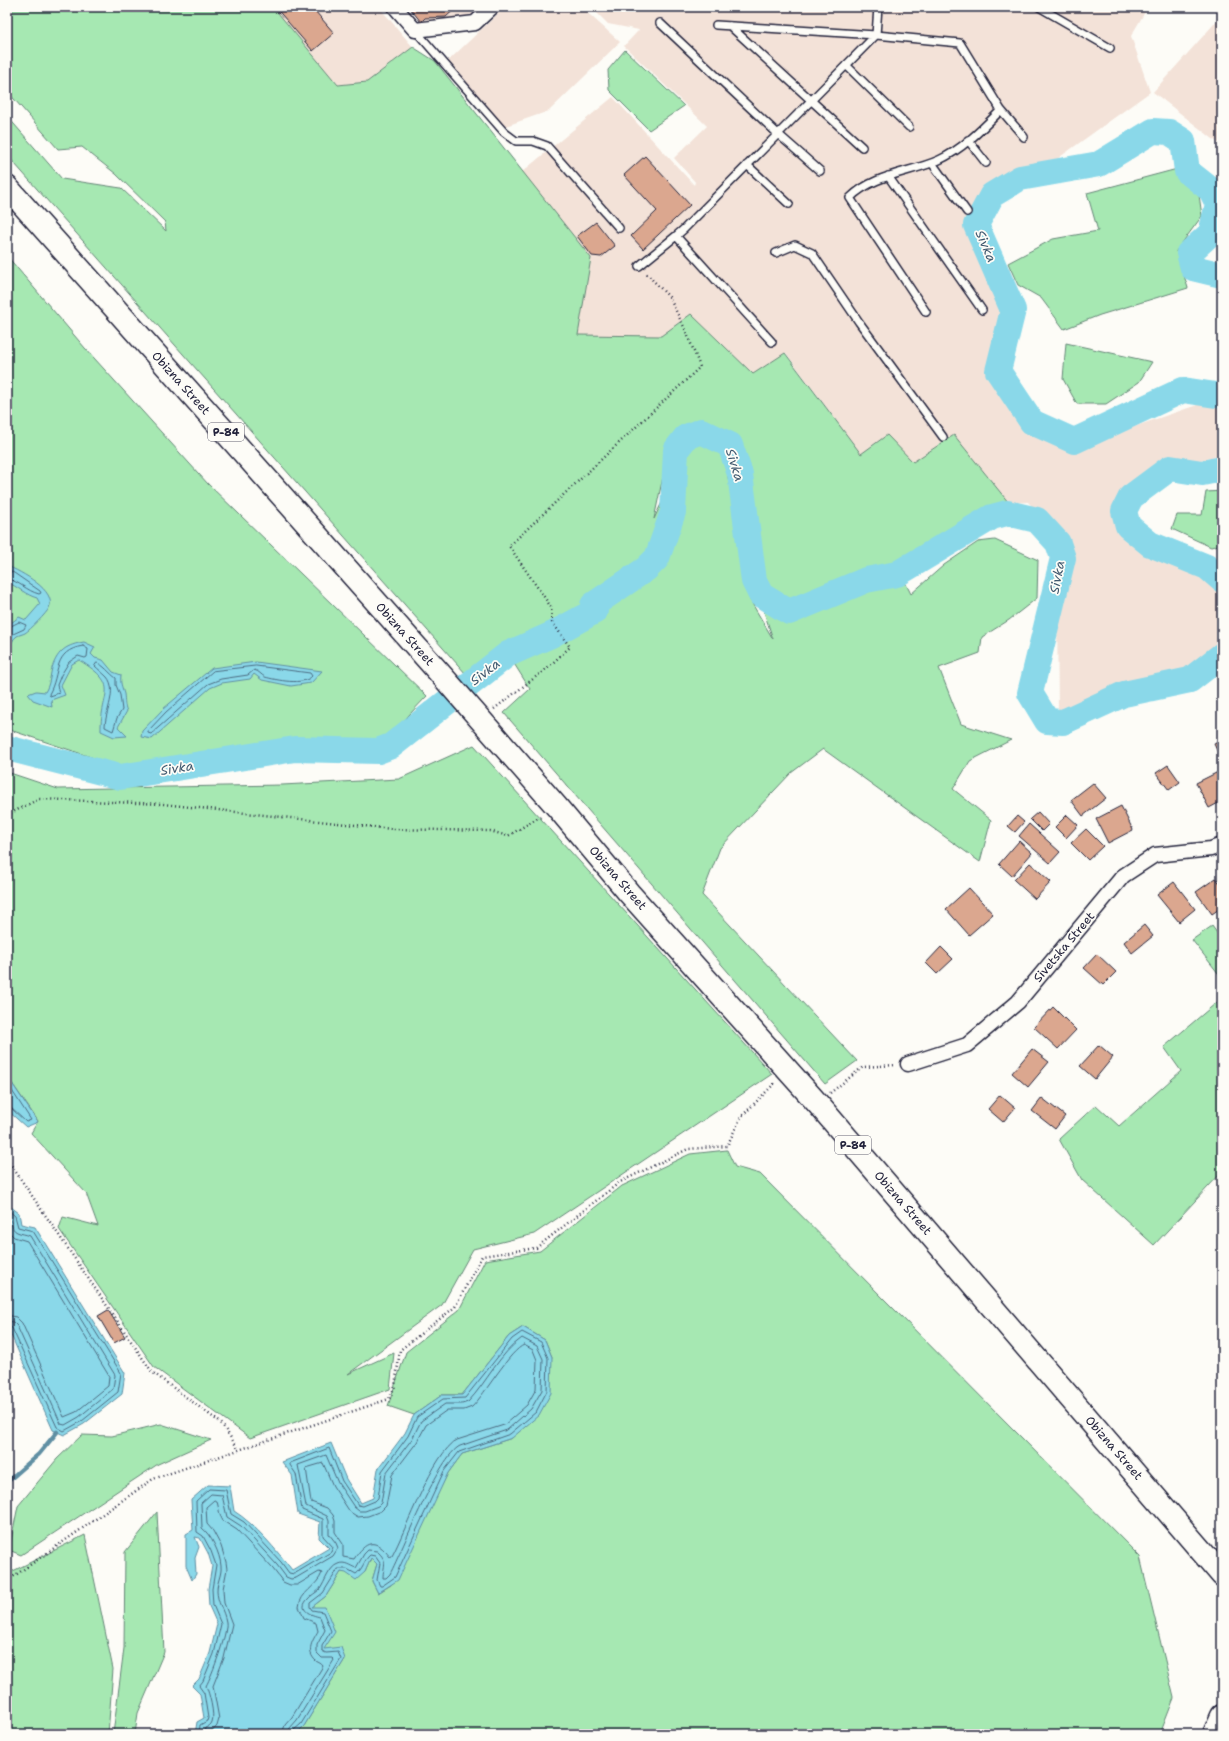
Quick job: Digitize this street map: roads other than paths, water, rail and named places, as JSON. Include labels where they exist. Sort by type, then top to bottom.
[{"type":"main road","name":"Obizna Street","points":[[7,187],[444,678],[557,807],[629,893],[818,1104],[1222,1575]]},
{"type":"main road","points":[[1214,1734],[1222,1716]]},
{"type":"street","points":[[395,7],[415,30],[475,23],[492,7]]},
{"type":"street","name":"Sivetska Street","points":[[908,1064],[966,1045],[1018,1002],[1123,876],[1154,855],[1211,849],[1222,845]]},
{"type":"lane","points":[[638,266],[684,230],[876,35],[878,7]]},
{"type":"lane","points":[[1038,7],[1110,48]]},
{"type":"lane","points":[[660,23],[778,134],[820,171]]},
{"type":"lane","points":[[716,25],[876,35],[960,43],[1001,110],[1024,138]]},
{"type":"lane","points":[[730,26],[810,101],[862,147]]},
{"type":"lane","points":[[415,30],[504,132],[516,141],[533,141],[547,146],[619,228]]},
{"type":"lane","points":[[846,64],[909,127]]},
{"type":"lane","points":[[926,312],[850,198],[864,186],[888,176],[932,163],[949,155],[1001,110]]},
{"type":"lane","points":[[968,140],[986,163]]},
{"type":"lane","points":[[932,163],[967,212]]},
{"type":"lane","points":[[747,165],[789,204]]},
{"type":"lane","points":[[888,176],[982,310]]},
{"type":"lane","points":[[676,236],[772,342]]},
{"type":"lane","points":[[776,253],[795,245],[812,253],[859,322],[943,437]]},
{"type":"water","points":[[7,566],[36,582],[48,595],[50,602],[48,610],[42,617],[25,633],[15,637],[7,648],[7,626],[19,617],[26,620],[40,604],[37,598],[7,582]]},
{"type":"water","points":[[84,642],[95,647],[91,654],[95,658],[103,660],[113,672],[121,675],[125,707],[127,711],[118,727],[127,736],[114,737],[101,731],[106,691],[105,684],[101,677],[93,669],[79,660],[72,664],[61,685],[65,695],[51,700],[52,707],[33,700],[28,694],[36,691],[45,692],[49,683],[54,662],[60,653],[68,647]]},
{"type":"water","points":[[256,662],[322,671],[311,683],[291,686],[262,680],[254,674],[250,679],[222,683],[210,688],[152,739],[141,737],[142,731],[163,709],[212,668]]},
{"type":"water","points":[[7,1076],[38,1122],[26,1127],[7,1110]]},
{"type":"water","points":[[7,1204],[19,1213],[21,1224],[35,1227],[125,1373],[122,1394],[84,1424],[64,1435],[53,1430],[7,1326]]},
{"type":"water","points":[[523,1327],[545,1340],[552,1357],[551,1393],[539,1415],[512,1438],[462,1454],[448,1473],[398,1580],[378,1593],[372,1581],[377,1564],[371,1558],[365,1572],[356,1580],[346,1573],[341,1572],[326,1596],[312,1607],[325,1607],[335,1632],[324,1649],[341,1647],[345,1659],[304,1726],[296,1734],[195,1734],[197,1722],[204,1718],[200,1694],[192,1686],[199,1679],[210,1653],[217,1624],[209,1606],[208,1589],[212,1566],[208,1553],[200,1538],[195,1537],[199,1547],[195,1558],[196,1574],[192,1580],[186,1566],[186,1534],[193,1530],[191,1500],[208,1485],[230,1486],[234,1511],[258,1530],[292,1570],[329,1548],[319,1538],[320,1522],[298,1514],[292,1475],[282,1462],[331,1443],[346,1479],[361,1503],[373,1498],[378,1469],[405,1433],[414,1415],[442,1395],[462,1395],[509,1336]]},
{"type":"waterway","name":"Sivka","points":[[1222,275],[1193,268],[1189,253],[1211,233],[1218,204],[1211,190],[1187,171],[1183,141],[1169,132],[1153,131],[1099,164],[1020,178],[992,195],[976,225],[1013,310],[998,371],[1032,422],[1074,441],[1183,390],[1222,396]]},
{"type":"waterway","name":"Sivka","points":[[7,748],[120,777],[295,749],[378,751],[391,746],[508,654],[551,635],[595,611],[593,605],[646,569],[657,558],[673,512],[676,450],[686,437],[701,431],[730,445],[740,474],[754,581],[761,595],[789,612],[866,580],[897,574],[992,517],[1007,513],[1037,520],[1058,543],[1063,558],[1030,693],[1047,721],[1063,722],[1124,694],[1190,680],[1222,655]]},
{"type":"waterway","name":"Sivka","points":[[1222,469],[1202,473],[1170,468],[1131,497],[1124,511],[1128,526],[1150,544],[1207,567],[1222,580]]},
{"type":"waterway","points":[[7,1485],[8,1481],[39,1454],[57,1432]]}]
